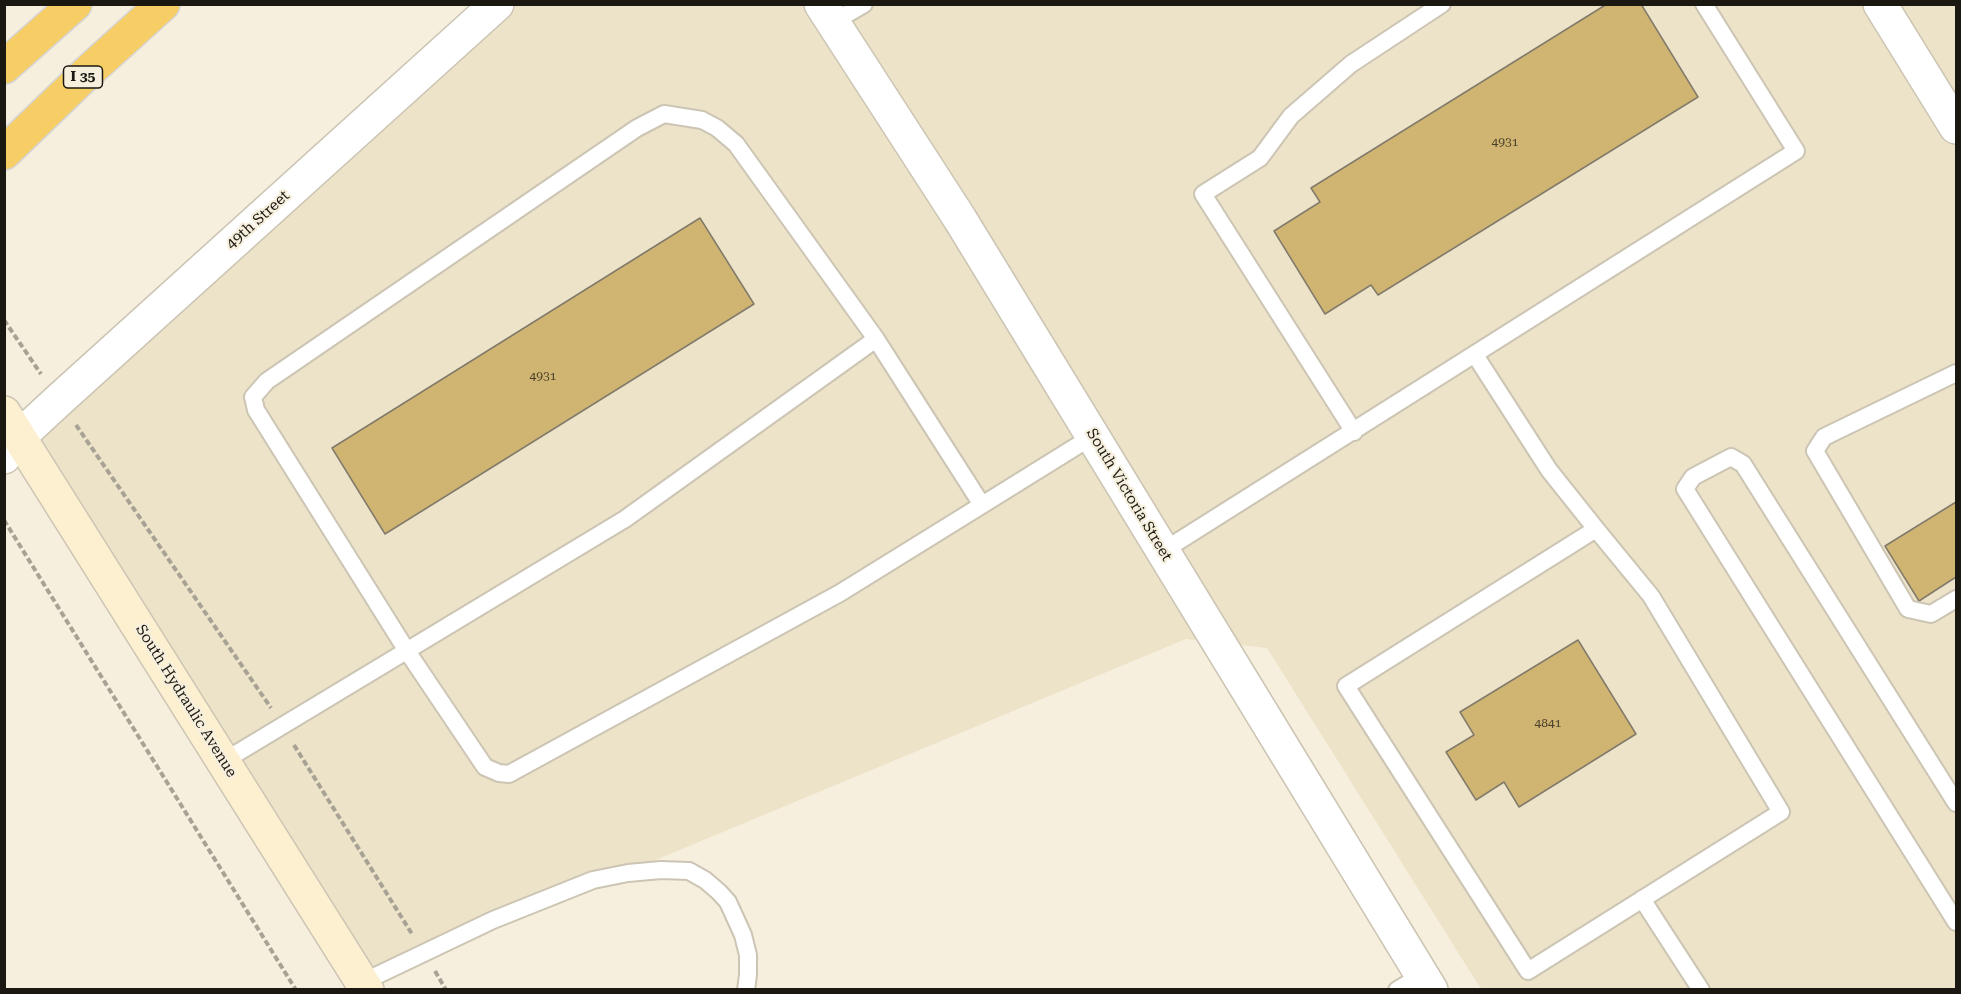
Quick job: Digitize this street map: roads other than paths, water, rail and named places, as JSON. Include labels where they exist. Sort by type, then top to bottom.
[{"type":"highway","points":[[4,67],[75,4]]},
{"type":"highway","name":"I 35","points":[[4,153],[163,4]]},
{"type":"street","name":"49th Street","points":[[9,436],[59,400],[496,4]]},
{"type":"street","points":[[1880,4],[1956,128]]},
{"type":"street","name":"South Victoria Street","points":[[827,14],[960,219],[1163,551],[1416,985]]},
{"type":"street","name":"South Hydraulic Avenue","points":[[9,436],[224,761],[359,987]]},
{"type":"lane","points":[[827,14],[864,4]]},
{"type":"lane","points":[[1354,432],[1203,194],[1260,158],[1291,116],[1351,64],[1442,4]]},
{"type":"lane","points":[[1163,551],[1796,151],[1704,4]]},
{"type":"lane","points":[[982,505],[876,339],[736,144],[717,128],[702,120],[688,117],[664,114],[637,128],[267,381],[254,397],[256,410],[407,651],[485,766],[499,773],[509,774],[840,593],[982,505],[1093,436]]},
{"type":"lane","points":[[224,761],[625,519],[876,339]]},
{"type":"lane","points":[[1475,355],[1549,470],[1651,597],[1781,812],[1528,971],[1346,686],[1596,529]]},
{"type":"lane","points":[[1956,373],[1824,437],[1815,452],[1908,609],[1931,614],[1956,599]]},
{"type":"lane","points":[[1956,802],[1743,464],[1731,457],[1693,477],[1685,489],[1956,922]]},
{"type":"lane","points":[[359,987],[493,920],[593,880],[628,873],[661,870],[689,872],[705,880],[728,902],[743,935],[747,955],[746,990]]},
{"type":"lane","points":[[1642,899],[1701,990]]}]
